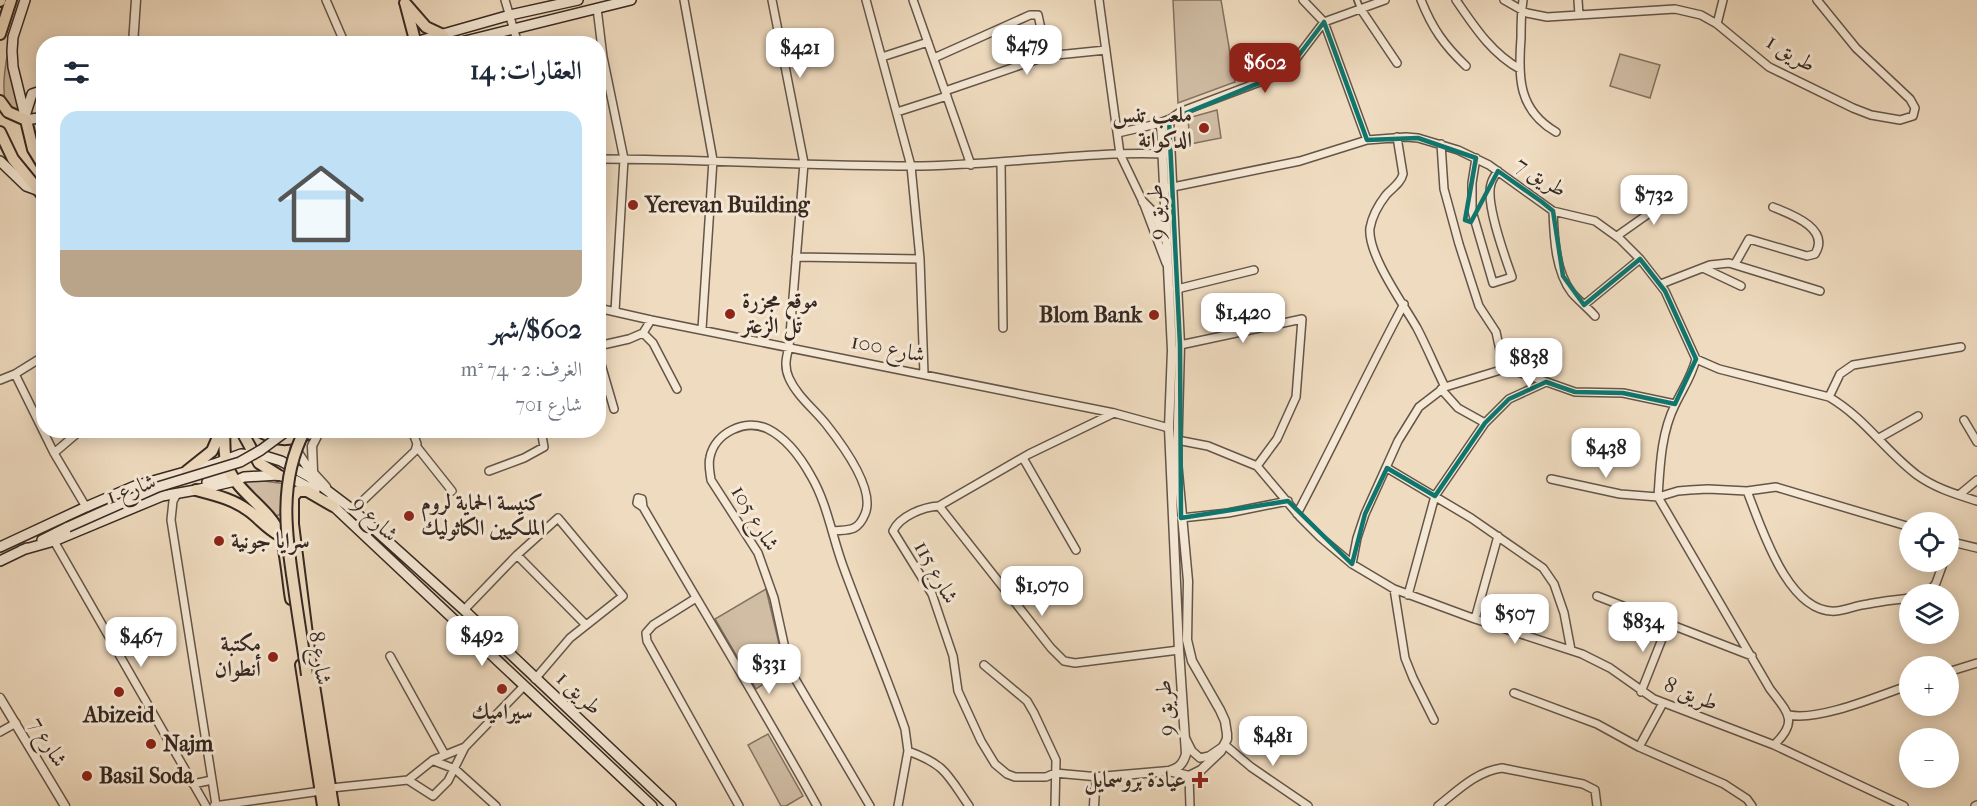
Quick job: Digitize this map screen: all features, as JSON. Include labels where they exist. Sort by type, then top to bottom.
[{"type":"highway","points":[[0,34],[11,0]]},
{"type":"highway","points":[[404,1],[426,27],[443,35]]},
{"type":"highway","points":[[404,1],[412,36]]},
{"type":"highway","points":[[0,101],[8,112],[25,118],[30,141],[36,152]]},
{"type":"highway","points":[[0,132],[13,159],[36,188]]},
{"type":"highway","points":[[187,471],[212,451],[218,438]]},
{"type":"highway","points":[[222,438],[222,461],[235,481]]},
{"type":"highway","points":[[246,438],[263,467],[278,475]]},
{"type":"highway","points":[[302,438],[287,487],[285,521],[307,675],[317,702]]},
{"type":"highway","name":"شارع 8","points":[[235,481],[271,519],[281,538],[326,790],[333,806]]},
{"type":"highway","points":[[196,490],[235,502],[281,538]]},
{"type":"highway","points":[[317,702],[293,524],[293,497],[298,491],[307,491],[333,507]]},
{"type":"highway","points":[[281,538],[278,522],[280,516],[282,514],[293,524]]},
{"type":"highway","name":"شارع 8","points":[[317,702],[326,790],[323,806]]},
{"type":"main road","points":[[25,0],[13,37],[12,51],[13,67],[25,118]]},
{"type":"main road","points":[[439,36],[510,15],[578,0]]},
{"type":"main road","points":[[484,36],[631,0]]},
{"type":"main road","points":[[25,118],[32,93],[36,92]]},
{"type":"main road","points":[[25,118],[36,117]]},
{"type":"main road","points":[[2,168],[36,191]]},
{"type":"main road","name":"شارع 1","points":[[0,561],[68,527],[158,487],[240,462],[283,438]]},
{"type":"main road","name":"شارع 1","points":[[0,547],[135,486],[241,454],[255,454]]},
{"type":"main road","name":"طريق 1","points":[[255,454],[296,468],[327,488],[464,610],[671,806]]},
{"type":"main road","points":[[162,496],[223,477],[222,461]]},
{"type":"main road","name":"شارع 1","points":[[22,550],[54,542],[162,496],[235,481],[244,477],[278,475]]},
{"type":"main road","name":"شارع 9","points":[[278,475],[307,486],[333,507],[652,806]]},
{"type":"street","points":[[134,36],[136,0]]},
{"type":"street","points":[[326,0],[342,36]]},
{"type":"street","points":[[505,0],[516,36]]},
{"type":"street","points":[[684,0],[713,160],[702,329]]},
{"type":"street","points":[[772,0],[804,163],[789,347],[785,367],[788,377],[803,399],[852,461],[867,498],[867,508],[859,524],[853,529],[832,531]]},
{"type":"street","points":[[866,0],[911,166],[920,259],[924,374]]},
{"type":"street","points":[[913,0],[971,165]]},
{"type":"street","points":[[1099,0],[1120,154],[1143,202],[1169,269]]},
{"type":"street","points":[[1303,0],[1324,22],[1367,140]]},
{"type":"street","points":[[1357,0],[1397,63]]},
{"type":"street","points":[[1118,133],[1165,121],[1180,112],[1286,72],[1324,22],[1385,0]]},
{"type":"street","points":[[1421,0],[1433,28],[1466,66]]},
{"type":"street","points":[[1456,0],[1477,32],[1507,62],[1520,69]]},
{"type":"street","name":"طريق 1","points":[[1504,0],[1521,11],[1547,17],[1675,9],[1701,15],[1717,24],[1769,67],[1853,108],[1900,120],[1913,116],[1915,108],[1910,99],[1856,48],[1817,0]]},
{"type":"street","points":[[1523,0],[1520,69],[1524,96],[1536,117],[1556,132]]},
{"type":"street","points":[[1578,0],[1579,15]]},
{"type":"street","points":[[1717,24],[1723,0]]},
{"type":"street","points":[[597,8],[600,36]]},
{"type":"street","points":[[934,58],[1029,15],[1038,15],[1047,56]]},
{"type":"street","points":[[882,57],[928,42]]},
{"type":"street","points":[[897,112],[1047,56],[1106,50]]},
{"type":"street","points":[[606,72],[624,159],[615,311]]},
{"type":"street","name":"9 طريق","points":[[1165,121],[1178,289],[1180,345],[1177,440],[1181,518],[1188,581],[1188,648],[1194,667],[1225,721],[1227,734],[1225,745]]},
{"type":"street","points":[[1397,137],[1402,179],[1380,205],[1372,222],[1370,235],[1380,265],[1423,340],[1443,388],[1458,408],[1485,423]]},
{"type":"street","name":"7 طريق","points":[[1169,188],[1300,161],[1367,140],[1397,137],[1418,138],[1441,144],[1476,158],[1498,171],[1553,211],[1595,221],[1617,237],[1640,259],[1660,284],[1696,359]]},
{"type":"street","points":[[1441,144],[1444,189],[1459,244],[1479,306],[1496,332],[1504,369]]},
{"type":"street","points":[[606,159],[911,166],[971,165],[1120,154],[1167,154]]},
{"type":"street","points":[[1476,158],[1472,183],[1472,211],[1493,283],[1512,278],[1490,198],[1491,185],[1498,171]]},
{"type":"street","points":[[1001,163],[1003,328]]},
{"type":"street","name":"9 طريق","points":[[1169,188],[1168,246],[1172,350],[1169,428],[1179,650],[1186,746],[1184,761],[1178,768],[1169,771]]},
{"type":"street","points":[[1617,237],[1675,195]]},
{"type":"street","points":[[1143,202],[1155,214],[1168,246]]},
{"type":"street","points":[[1735,264],[1749,239],[1807,256],[1815,254],[1817,236],[1813,230],[1801,219],[1773,207]]},
{"type":"street","points":[[1553,211],[1557,254],[1563,276],[1572,293],[1595,316]]},
{"type":"street","points":[[796,257],[920,259]]},
{"type":"street","points":[[1584,305],[1640,259]]},
{"type":"street","points":[[1660,284],[1722,263],[1735,264],[1820,291]]},
{"type":"street","points":[[1703,268],[1741,286]]},
{"type":"street","points":[[1178,289],[1254,270]]},
{"type":"street","points":[[1298,514],[1370,366],[1404,304]]},
{"type":"street","name":"شارع 100","points":[[606,309],[1114,413],[1169,428]]},
{"type":"street","points":[[1180,345],[1302,319],[1296,397],[1276,439],[1257,466]]},
{"type":"street","points":[[606,344],[643,333],[651,320]]},
{"type":"street","points":[[643,333],[653,343],[677,389]]},
{"type":"street","points":[[1829,397],[1840,374],[1852,365],[1961,347]]},
{"type":"street","points":[[1774,745],[1788,729],[1789,714],[1770,690],[1658,497],[1664,439],[1675,404],[1687,385],[1696,359],[1719,369],[1829,397],[1845,406],[1915,473],[1943,490],[1977,501]]},
{"type":"street","points":[[4,378],[36,361]]},
{"type":"street","points":[[1352,564],[1365,514],[1398,441],[1413,414],[1426,400],[1443,388],[1504,369],[1575,392],[1623,393],[1675,404]]},
{"type":"street","points":[[15,374],[36,417]]},
{"type":"street","points":[[606,382],[614,409]]},
{"type":"street","points":[[1408,595],[1436,496],[1485,423],[1509,399],[1546,382]]},
{"type":"street","name":"شارع 115","points":[[1099,777],[1055,774],[1015,777],[1007,774],[996,764],[981,741],[963,704],[955,680],[953,656],[936,605],[925,582],[893,531],[897,525],[915,512],[928,506],[939,506],[1023,458],[1114,413]]},
{"type":"street","points":[[1879,438],[1918,416]]},
{"type":"street","points":[[1964,420],[1977,442]]},
{"type":"street","name":"شارع 105","points":[[870,806],[794,677],[786,653],[774,598],[758,553],[711,480],[710,456],[722,436],[732,429],[756,426],[767,429],[794,451],[812,476],[827,512],[859,609],[900,714],[908,751]]},
{"type":"street","points":[[47,438],[86,507]]},
{"type":"street","points":[[54,453],[72,438]]},
{"type":"street","points":[[292,438],[300,457],[327,488]]},
{"type":"street","points":[[313,472],[312,446],[316,438]]},
{"type":"street","points":[[414,438],[417,447],[452,491]]},
{"type":"street","points":[[489,471],[524,458],[543,447],[542,438]]},
{"type":"street","name":"طريق 8","points":[[1177,440],[1208,446],[1257,466],[1320,537],[1352,564],[1394,589],[1571,650],[1610,668],[1641,692],[1663,704],[1774,745],[1904,806]]},
{"type":"street","points":[[353,510],[415,452],[417,447]]},
{"type":"street","points":[[1023,458],[1076,550]]},
{"type":"street","points":[[1387,468],[1436,496],[1535,560],[1549,576],[1564,613],[1571,650]]},
{"type":"street","points":[[1551,479],[1620,494],[1658,497],[1678,491],[1747,491],[1776,487],[1899,524]]},
{"type":"street","points":[[1959,495],[1977,480]]},
{"type":"street","points":[[1747,491],[1776,559],[1790,585],[1803,599],[1823,609],[1835,611],[1899,600]]},
{"type":"street","points":[[177,494],[173,501],[171,520],[215,806],[408,780],[433,760],[465,747]]},
{"type":"street","points":[[1181,518],[1228,513],[1288,501]]},
{"type":"street","points":[[939,506],[1064,661],[1075,663],[1179,650]]},
{"type":"street","points":[[643,507],[768,717],[817,806]]},
{"type":"street","points":[[464,610],[517,555],[558,518],[623,596],[570,638],[535,679]]},
{"type":"street","points":[[1475,618],[1498,536]]},
{"type":"street","points":[[54,542],[206,806]]},
{"type":"street","points":[[1959,544],[1977,548]]},
{"type":"street","points":[[517,555],[585,624]]},
{"type":"street","points":[[1394,589],[1405,658],[1434,720]]},
{"type":"street","points":[[1597,596],[1752,656]]},
{"type":"street","points":[[696,598],[653,625],[646,633],[647,641],[739,806]]},
{"type":"street","points":[[1641,692],[1668,624]]},
{"type":"street","points":[[390,656],[445,755]]},
{"type":"street","points":[[1959,669],[1977,663]]},
{"type":"street","points":[[984,665],[1029,704],[1056,760],[1055,806]]},
{"type":"street","points":[[433,796],[448,781],[465,747],[523,687]]},
{"type":"street","points":[[1789,714],[1817,715],[1899,689]]},
{"type":"street","points":[[1514,693],[1588,720],[1623,736],[1639,747],[1724,784],[1747,799],[1752,806]]},
{"type":"street","name":"شارع 7","points":[[0,698],[65,806]]},
{"type":"street","points":[[1639,747],[1663,704]]},
{"type":"street","points":[[0,732],[16,723]]},
{"type":"street","points":[[1184,734],[1192,751],[1200,758],[1209,756],[1225,745]]},
{"type":"street","points":[[1094,806],[1095,788],[1099,777],[1169,771],[1189,776],[1208,765],[1225,745]]},
{"type":"street","points":[[1225,745],[1308,806]]},
{"type":"street","points":[[898,806],[908,751],[934,761],[945,770],[969,806]]},
{"type":"street","points":[[433,760],[455,769],[496,806]]},
{"type":"street","points":[[1437,806],[1480,774],[1502,768],[1583,784],[1595,790],[1597,806]]},
{"type":"street","points":[[1189,776],[1190,806]]},
{"type":"street","points":[[193,784],[212,780]]},
{"type":"street","points":[[408,780],[433,796]]},
{"type":"street","points":[[433,796],[434,806]]},
{"type":"highlighted area","points":[[1324,22],[1367,140],[1418,138],[1476,158],[1465,220],[1471,222],[1498,171],[1542,202],[1553,211],[1563,276],[1584,305],[1640,259],[1665,291],[1696,359],[1675,404],[1623,393],[1575,392],[1546,382],[1509,399],[1485,423],[1435,496],[1387,468],[1365,514],[1352,564],[1288,501],[1181,518],[1180,345],[1169,120],[1286,72]]},
{"type":"shaded area","points":[[1173,0],[1221,0],[1235,82],[1178,103]]},
{"type":"shaded area","points":[[9,43],[21,117],[6,107],[4,75]]},
{"type":"shaded area","points":[[1620,54],[1660,65],[1650,98],[1610,86]]},
{"type":"shaded area","name":"ملعب تنس الدكوانة","points":[[1217,110],[1221,138],[1190,144],[1188,118]]},
{"type":"shaded area","points":[[257,480],[286,484],[283,513],[272,518],[243,482]]},
{"type":"shaded area","points":[[766,589],[785,669],[756,689],[715,619]]},
{"type":"shaded area","points":[[768,734],[803,796],[786,806],[781,806],[748,745]]},
{"type":"place","name":"ملعب تنس الدكوانة","points":[[1204,128]]},
{"type":"place","name":"Yerevan Building","points":[[633,205]]},
{"type":"place","name":"موقع مجزرة تل الزعتر","points":[[730,314]]},
{"type":"place","name":"Blom Bank","points":[[1154,315]]},
{"type":"place","name":"كنيسة الحماية لروم الملكيين الكاثوليك","points":[[409,516]]},
{"type":"place","name":"سرايا جونية","points":[[219,541]]},
{"type":"place","name":"مكتبة أنطوان","points":[[273,657]]},
{"type":"place","name":"سيراميك","points":[[502,689]]},
{"type":"place","name":"Abizeid","points":[[119,692]]},
{"type":"place","name":"Najm","points":[[151,744]]},
{"type":"place","name":"Basil Soda","points":[[87,776]]},
{"type":"place","name":"عيادة بروسمايل","points":[[1200,780]]}]
